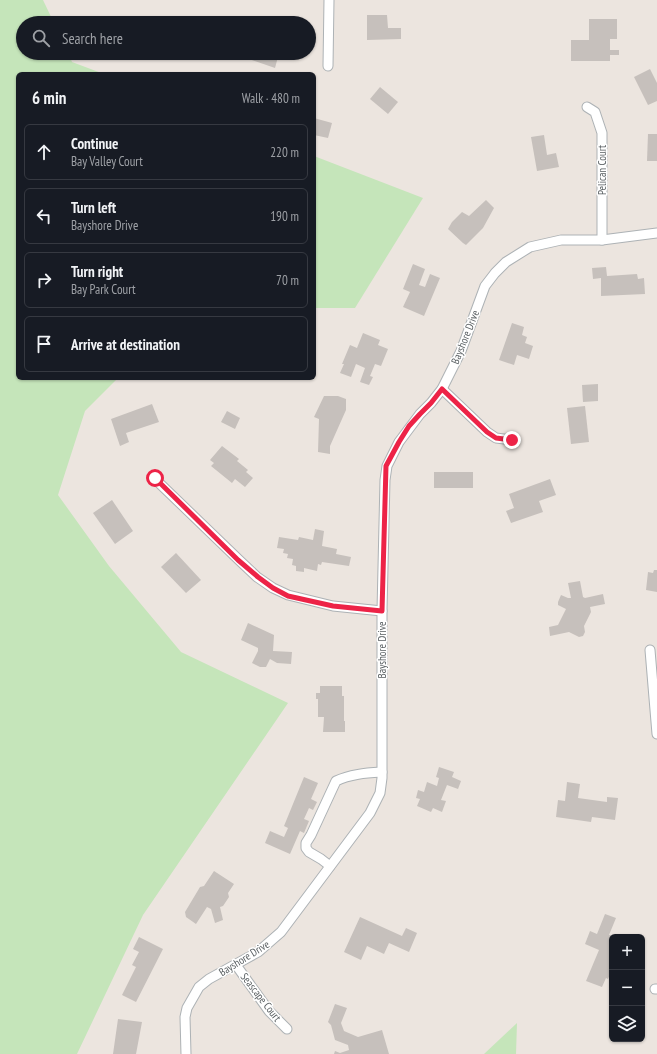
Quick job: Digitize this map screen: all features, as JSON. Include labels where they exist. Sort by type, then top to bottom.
[{"type":"street","points":[[328,66],[329,0]]},
{"type":"street","name":"Pelican Court","points":[[587,107],[595,112],[602,134],[602,240]]},
{"type":"street","name":"Bayshore Drive","points":[[186,1054],[185,1017],[187,1008],[199,987],[210,979],[258,952],[282,932],[370,813],[380,793],[382,772],[382,611],[386,466],[409,426],[442,389],[461,352],[485,286],[506,262],[516,254],[530,247],[561,240],[602,240],[657,233]]},
{"type":"street","points":[[442,389],[487,432],[496,438],[512,440]]},
{"type":"street","points":[[155,478],[238,560],[273,588],[288,596],[333,606],[382,611]]},
{"type":"street","points":[[650,650],[657,734]]},
{"type":"street","points":[[330,866],[309,852],[306,848],[306,843],[336,781],[364,773],[382,772]]},
{"type":"street","name":"Seascape Court","points":[[236,965],[269,1011],[287,1029]]},
{"type":"green space","points":[[0,0],[43,0],[51,16],[16,16],[16,60],[71,60],[72,62],[99,72],[16,72],[16,380],[116,380],[85,411],[58,495],[109,566],[181,652],[288,703],[143,915],[77,1054],[0,1054]]},
{"type":"green space","points":[[316,157],[423,198],[355,308],[316,308]]},
{"type":"green space","points":[[517,1023],[516,1054],[484,1054]]},
{"type":"building","points":[[367,15],[387,15],[388,28],[401,28],[401,39],[367,40]]},
{"type":"building","points":[[589,19],[617,19],[617,39],[610,39],[610,50],[619,50],[619,55],[610,55],[610,61],[571,61],[571,40],[589,40]]},
{"type":"building","points":[[252,60],[277,60],[275,68]]},
{"type":"building","points":[[650,69],[657,83],[657,101],[648,105],[634,77]]},
{"type":"building","points":[[380,87],[398,102],[388,114],[370,99]]},
{"type":"building","points":[[316,119],[332,123],[328,138],[316,135]]},
{"type":"building","points":[[648,134],[657,134],[657,161],[647,161]]},
{"type":"building","points":[[544,135],[547,155],[556,153],[559,167],[537,171],[531,137]]},
{"type":"building","points":[[486,200],[494,208],[483,228],[466,245],[448,229],[452,222],[462,212],[469,216]]},
{"type":"building","points":[[413,264],[425,269],[419,285],[425,287],[430,274],[440,278],[424,316],[403,307],[410,292],[403,289]]},
{"type":"building","points":[[606,267],[607,276],[637,274],[638,279],[644,278],[645,294],[601,296],[601,278],[593,279],[592,268]]},
{"type":"building","points":[[512,323],[524,327],[522,335],[527,337],[525,343],[533,346],[529,359],[517,355],[514,365],[499,360]]},
{"type":"building","points":[[363,333],[380,340],[378,345],[388,349],[381,366],[375,364],[370,376],[373,377],[369,385],[360,382],[365,368],[356,364],[351,377],[340,373],[350,345],[357,348]]},
{"type":"building","points":[[598,384],[598,401],[583,402],[582,385]]},
{"type":"building","points":[[324,396],[338,396],[346,399],[346,410],[330,446],[330,454],[318,452],[319,419],[314,417]]},
{"type":"building","points":[[152,404],[159,422],[126,433],[129,442],[120,446],[111,419]]},
{"type":"building","points":[[585,406],[589,442],[571,444],[567,408]]},
{"type":"building","points":[[227,411],[240,418],[235,429],[221,422]]},
{"type":"building","points":[[222,446],[239,459],[237,461],[248,470],[246,472],[253,478],[245,487],[235,479],[232,483],[211,466],[214,463],[210,460]]},
{"type":"building","points":[[434,472],[473,472],[473,488],[434,488]]},
{"type":"building","points":[[550,479],[556,495],[539,501],[543,512],[511,523],[506,511],[514,508],[509,494]]},
{"type":"building","points":[[112,500],[133,531],[115,544],[93,513]]},
{"type":"building","points":[[315,529],[324,531],[322,546],[337,549],[336,554],[351,557],[349,566],[322,562],[321,565],[318,564],[317,571],[304,568],[304,572],[296,571],[296,566],[292,565],[293,559],[287,558],[288,554],[283,553],[284,549],[277,548],[279,537],[298,540],[299,537],[313,540]]},
{"type":"building","points":[[176,553],[201,580],[186,593],[161,567]]},
{"type":"building","points":[[654,570],[657,570],[657,592],[646,590],[648,572],[653,573]]},
{"type":"building","points":[[580,581],[583,597],[585,598],[603,594],[605,604],[590,607],[591,612],[584,626],[585,632],[583,636],[579,637],[569,632],[550,636],[549,627],[558,625],[566,609],[558,605],[561,595],[571,598],[568,583]]},
{"type":"building","points":[[248,623],[274,635],[273,651],[292,652],[291,664],[277,663],[270,659],[266,667],[260,667],[252,663],[258,648],[241,640]]},
{"type":"building","points":[[320,686],[342,686],[342,696],[344,696],[345,732],[323,732],[324,717],[318,717],[318,699],[316,699],[316,693],[320,693]]},
{"type":"building","points":[[439,767],[454,772],[452,777],[461,781],[458,789],[447,785],[441,800],[446,801],[442,812],[433,808],[431,812],[417,806],[420,799],[416,798],[418,790],[424,792],[427,782],[437,786],[439,778],[436,777]]},
{"type":"building","points":[[304,777],[318,783],[311,799],[317,802],[313,810],[309,808],[304,819],[309,821],[304,833],[300,831],[290,854],[265,843],[270,831],[284,837],[288,828],[284,826]]},
{"type":"building","points":[[567,782],[580,784],[578,798],[607,802],[607,797],[618,798],[615,820],[592,817],[591,822],[556,817],[558,800],[565,801]]},
{"type":"building","points":[[214,871],[234,884],[228,893],[229,897],[223,906],[220,907],[223,920],[215,923],[211,909],[207,907],[196,924],[186,917],[185,912],[200,887],[204,886]]},
{"type":"building","points":[[605,914],[616,918],[609,934],[609,977],[608,979],[606,978],[602,987],[586,981],[599,950],[585,944],[590,931],[597,934]]},
{"type":"building","points":[[360,917],[402,936],[406,928],[417,933],[409,952],[389,943],[384,954],[367,946],[361,960],[344,952]]},
{"type":"building","points":[[139,937],[163,949],[136,1002],[122,995],[136,967],[132,965],[139,952],[133,949]]},
{"type":"building","points":[[335,1004],[347,1008],[341,1023],[344,1031],[358,1037],[382,1030],[389,1054],[334,1054],[335,1051],[340,1053],[349,1050],[348,1045],[335,1040],[331,1025],[328,1022]]},
{"type":"building","points":[[118,1019],[142,1022],[136,1054],[113,1054]]},
{"type":"route","points":[[155,478],[238,560],[273,588],[288,596],[333,606],[382,611],[386,466],[409,426],[442,389],[487,432],[496,438],[512,440]]}]
